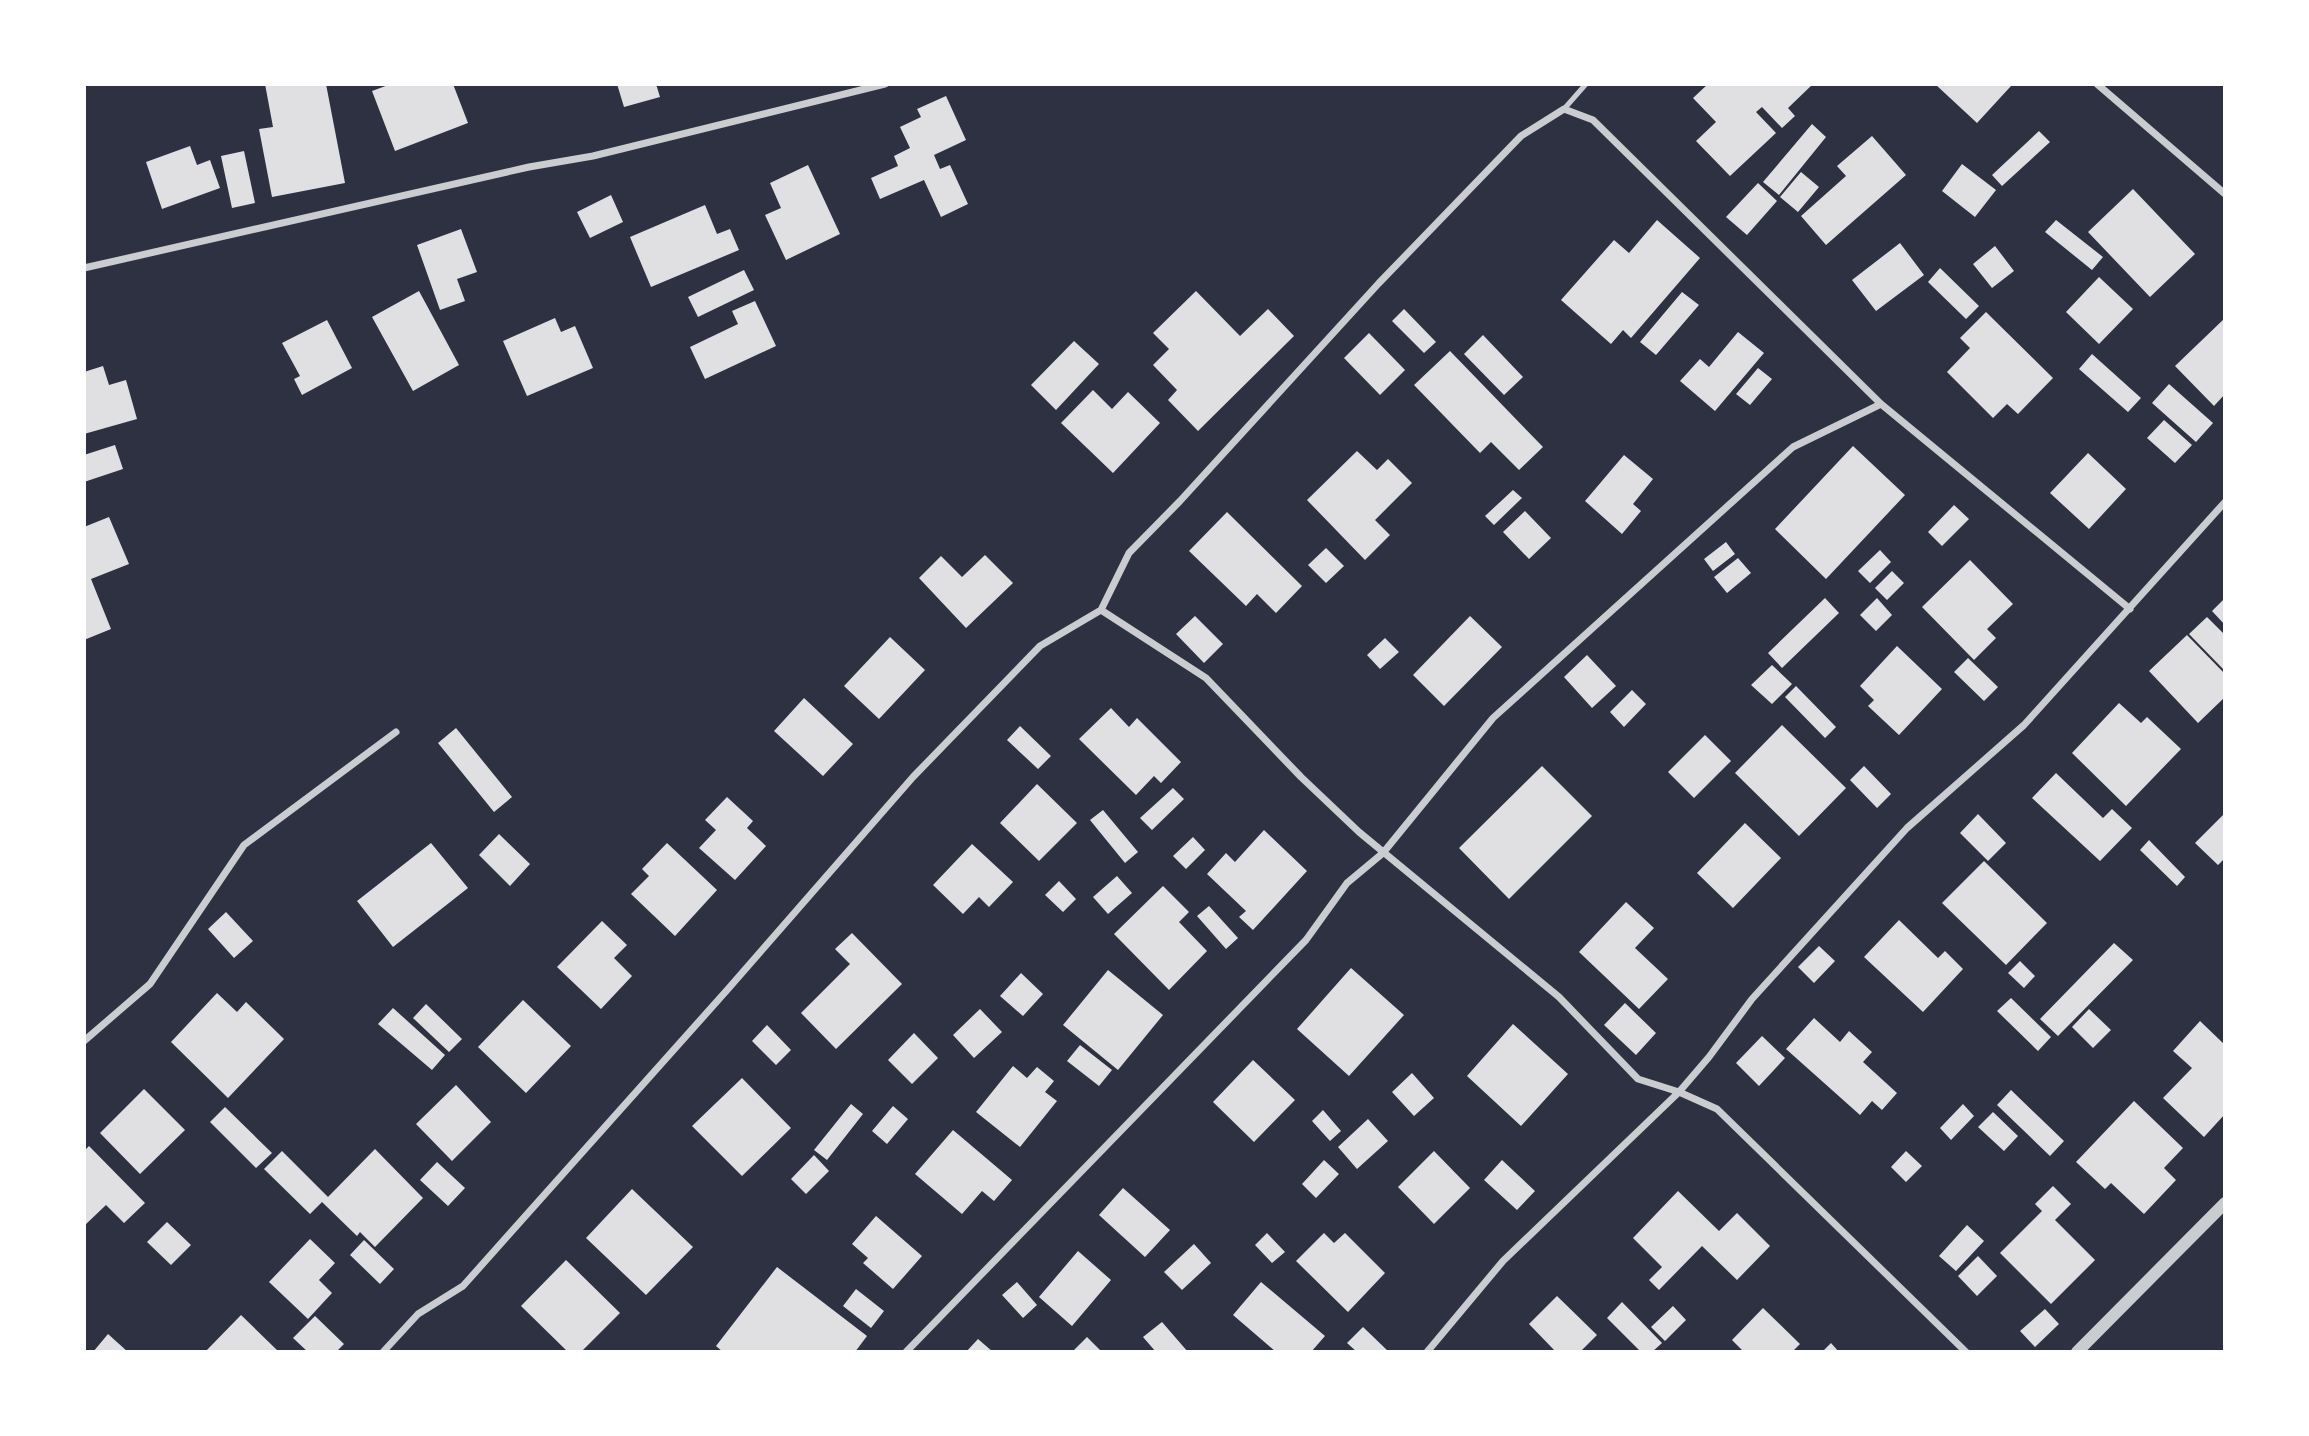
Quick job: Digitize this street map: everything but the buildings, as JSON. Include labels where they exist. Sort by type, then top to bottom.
[{"type":"street","points":[[84,268],[529,167],[593,156],[884,84]]},
{"type":"street","points":[[2097,84],[2225,194]]},
{"type":"street","points":[[383,1352],[418,1314],[463,1286],[922,767],[1040,646],[1101,610],[1129,553],[1379,283],[1521,136],[1564,109],[1593,120],[1881,404],[2130,609]]},
{"type":"street","points":[[906,1352],[1306,940],[1347,883],[1383,853],[1493,718],[1793,447],[1881,404]]},
{"type":"street","points":[[1427,1352],[1503,1261],[1679,1092],[1752,999],[1907,828],[2024,725],[2225,502]]},
{"type":"street","points":[[1101,610],[1206,678],[1301,777],[1383,853],[1559,997],[1637,1079],[1679,1092],[1717,1109],[1966,1352]]},
{"type":"street","points":[[84,1041],[150,984],[244,845],[396,732]]},
{"type":"street","points":[[2077,1352],[2225,1203]]},
{"type":"lane","points":[[1564,109],[1586,84]]}]
